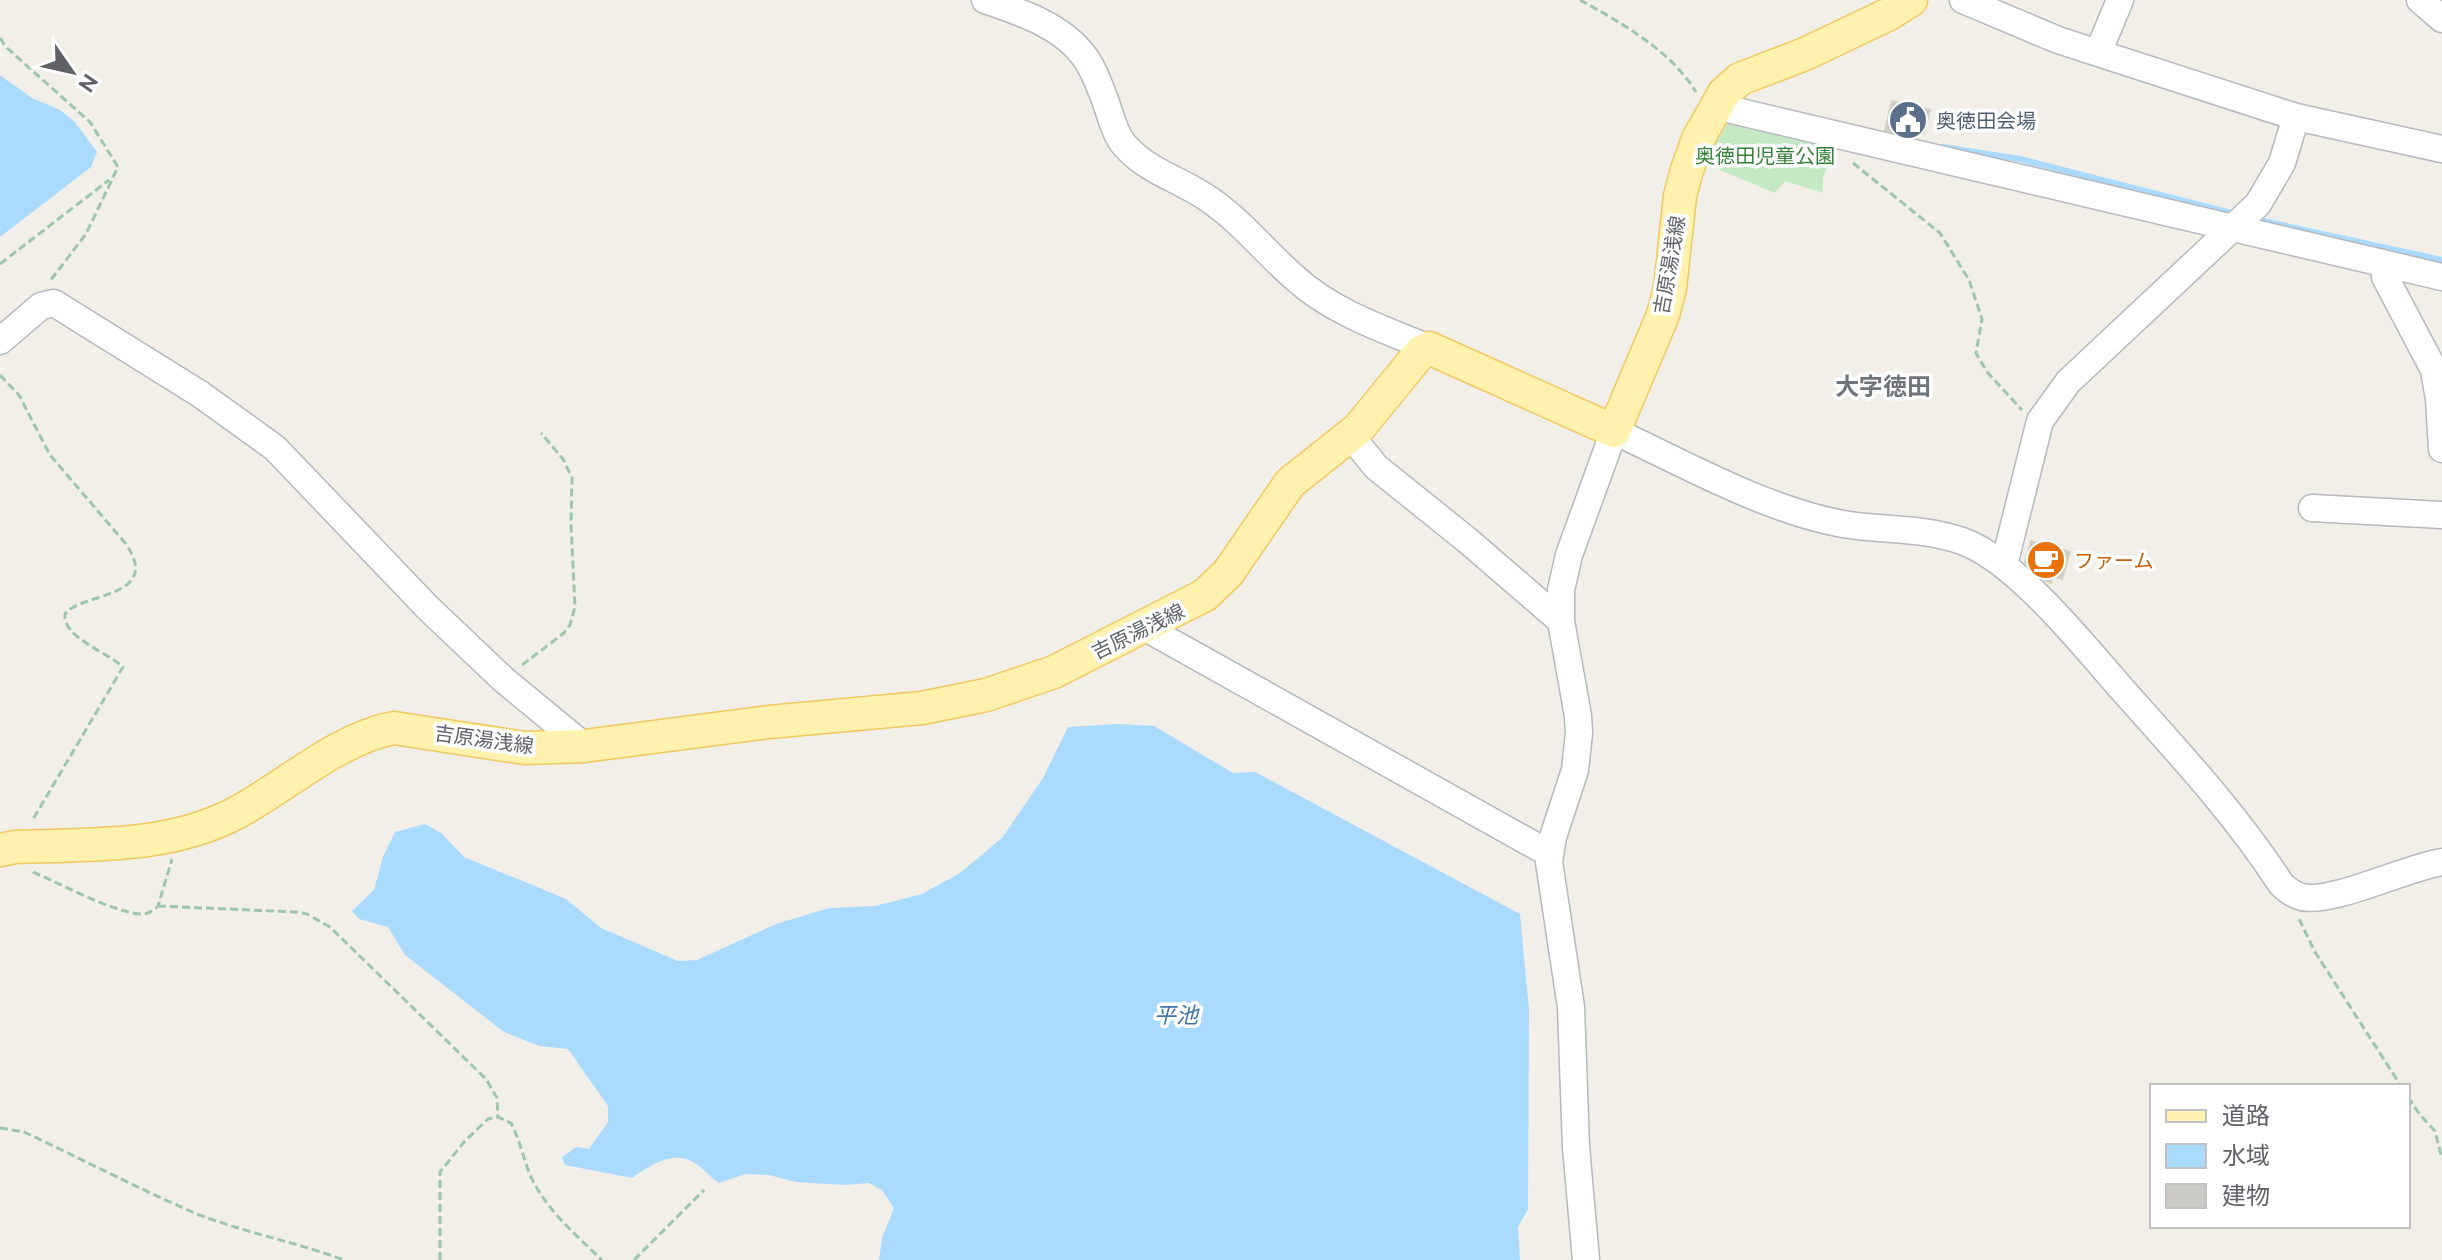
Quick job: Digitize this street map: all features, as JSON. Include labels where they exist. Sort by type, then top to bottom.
[{"type":"main road","name":"吉原湯浅線","points":[[1614,431],[1663,315],[1670,288],[1680,196],[1687,170],[1712,111],[1724,93],[1740,79],[1805,54],[1889,14],[1911,0]]},
{"type":"main road","points":[[1429,348],[1614,431]]},
{"type":"main road","name":"吉原湯浅線","points":[[11,859],[15,847],[139,842],[176,836],[237,813],[349,744],[380,730],[411,729],[525,748],[584,746],[769,722],[922,708],[986,695],[1054,672],[1193,604],[1215,587],[1290,483],[1351,436],[1421,352],[1429,348]]},
{"type":"street","points":[[985,0],[1040,22],[1063,35],[1084,56],[1094,72],[1118,136],[1126,148],[1141,160],[1208,197],[1294,278],[1320,297],[1362,321],[1429,348]]},
{"type":"street","points":[[1963,0],[2058,40],[2296,117],[2442,149]]},
{"type":"street","points":[[2098,53],[2120,0]]},
{"type":"street","points":[[2420,0],[2442,19]]},
{"type":"street","points":[[1712,111],[2442,277]]},
{"type":"street","points":[[2004,565],[2040,421],[2068,382],[2258,204],[2282,163],[2296,117]]},
{"type":"street","points":[[2384,264],[2385,277],[2434,370],[2442,449]]},
{"type":"street","points":[[0,341],[41,306],[58,304],[200,394],[275,448],[428,608],[504,680],[584,746]]},
{"type":"street","points":[[1586,1260],[1576,1147],[1571,1007],[1550,879],[1550,854],[1575,770],[1579,733],[1561,621],[1561,590],[1564,573],[1614,431],[1750,495],[1843,524],[1918,530],[1965,542],[2004,565],[2066,625],[2229,810],[2281,884],[2296,894],[2311,897],[2333,894],[2442,862]]},
{"type":"street","points":[[1351,436],[1376,467],[1561,621]]},
{"type":"street","points":[[2312,508],[2442,515]]},
{"type":"street","points":[[1146,628],[1550,854]]},
{"type":"path","points":[[1580,0],[1606,14],[1677,65],[1712,111]]},
{"type":"path","points":[[0,38],[7,48],[90,122],[117,163],[115,174],[86,234],[46,287],[56,293],[58,304]]},
{"type":"path","points":[[1853,163],[1940,233],[1969,280],[1982,319],[1976,353],[2016,406],[2040,421]]},
{"type":"path","points":[[0,264],[115,174]]},
{"type":"path","points":[[0,375],[19,395],[50,455],[134,557],[133,573],[125,587],[100,599],[73,605],[65,614],[65,623],[72,632],[123,667],[31,823]]},
{"type":"path","points":[[504,680],[564,633],[570,625],[575,607],[572,478],[563,459],[541,433]]},
{"type":"path","points":[[11,859],[122,910],[142,914],[158,906],[167,882],[176,836]]},
{"type":"path","points":[[2281,884],[2315,952],[2400,1084]]},
{"type":"path","points":[[158,906],[273,909],[307,914],[330,927],[486,1079],[497,1098],[498,1117]]},
{"type":"path","points":[[2410,1100],[2435,1131],[2442,1159]]},
{"type":"path","points":[[440,1260],[440,1172],[476,1130],[488,1119],[498,1117],[511,1123],[530,1174],[543,1197],[602,1260]]},
{"type":"path","points":[[0,1128],[24,1132],[197,1213],[264,1238],[301,1244],[344,1260]]},
{"type":"path","points":[[634,1260],[704,1190]]},
{"type":"green space","name":"奥徳田児童公園","points":[[1724,115],[1804,131],[1834,152],[1823,177],[1823,193],[1785,181],[1775,193],[1701,162]]},
{"type":"water","points":[[0,75],[32,98],[60,110],[75,122],[97,152],[91,167],[0,237]]},
{"type":"water","name":"平池","points":[[1118,724],[1154,726],[1233,773],[1255,772],[1520,914],[1529,1010],[1528,1209],[1518,1227],[1520,1260],[879,1260],[882,1238],[894,1208],[882,1190],[869,1183],[796,1182],[769,1175],[745,1174],[719,1183],[693,1162],[677,1158],[661,1161],[632,1178],[565,1165],[562,1157],[576,1147],[589,1149],[608,1122],[608,1106],[568,1049],[539,1046],[504,1032],[405,955],[388,927],[359,919],[352,911],[374,890],[383,857],[395,832],[425,824],[441,833],[464,857],[566,899],[601,928],[678,961],[697,960],[776,924],[829,908],[875,906],[922,894],[960,873],[1002,838],[1043,778],[1068,727]]},
{"type":"building","name":"奥徳田会場","points":[[1892,101],[1930,110],[1924,133],[1912,130],[1911,136],[1885,130]]},
{"type":"building","name":"ファーム","points":[[2031,541],[2070,552],[2062,579],[2053,576],[2051,583],[2046,581],[2025,562]]},
{"type":"waterway","points":[[1943,147],[2020,159],[2235,214]]},
{"type":"waterway","points":[[2254,219],[2442,260]]},
{"type":"place","name":"奥徳田会場","points":[[1908,120]]},
{"type":"place","name":"ファーム","points":[[2046,560]]},
{"type":"district","name":"大字徳田","points":[[1883,386]]}]
